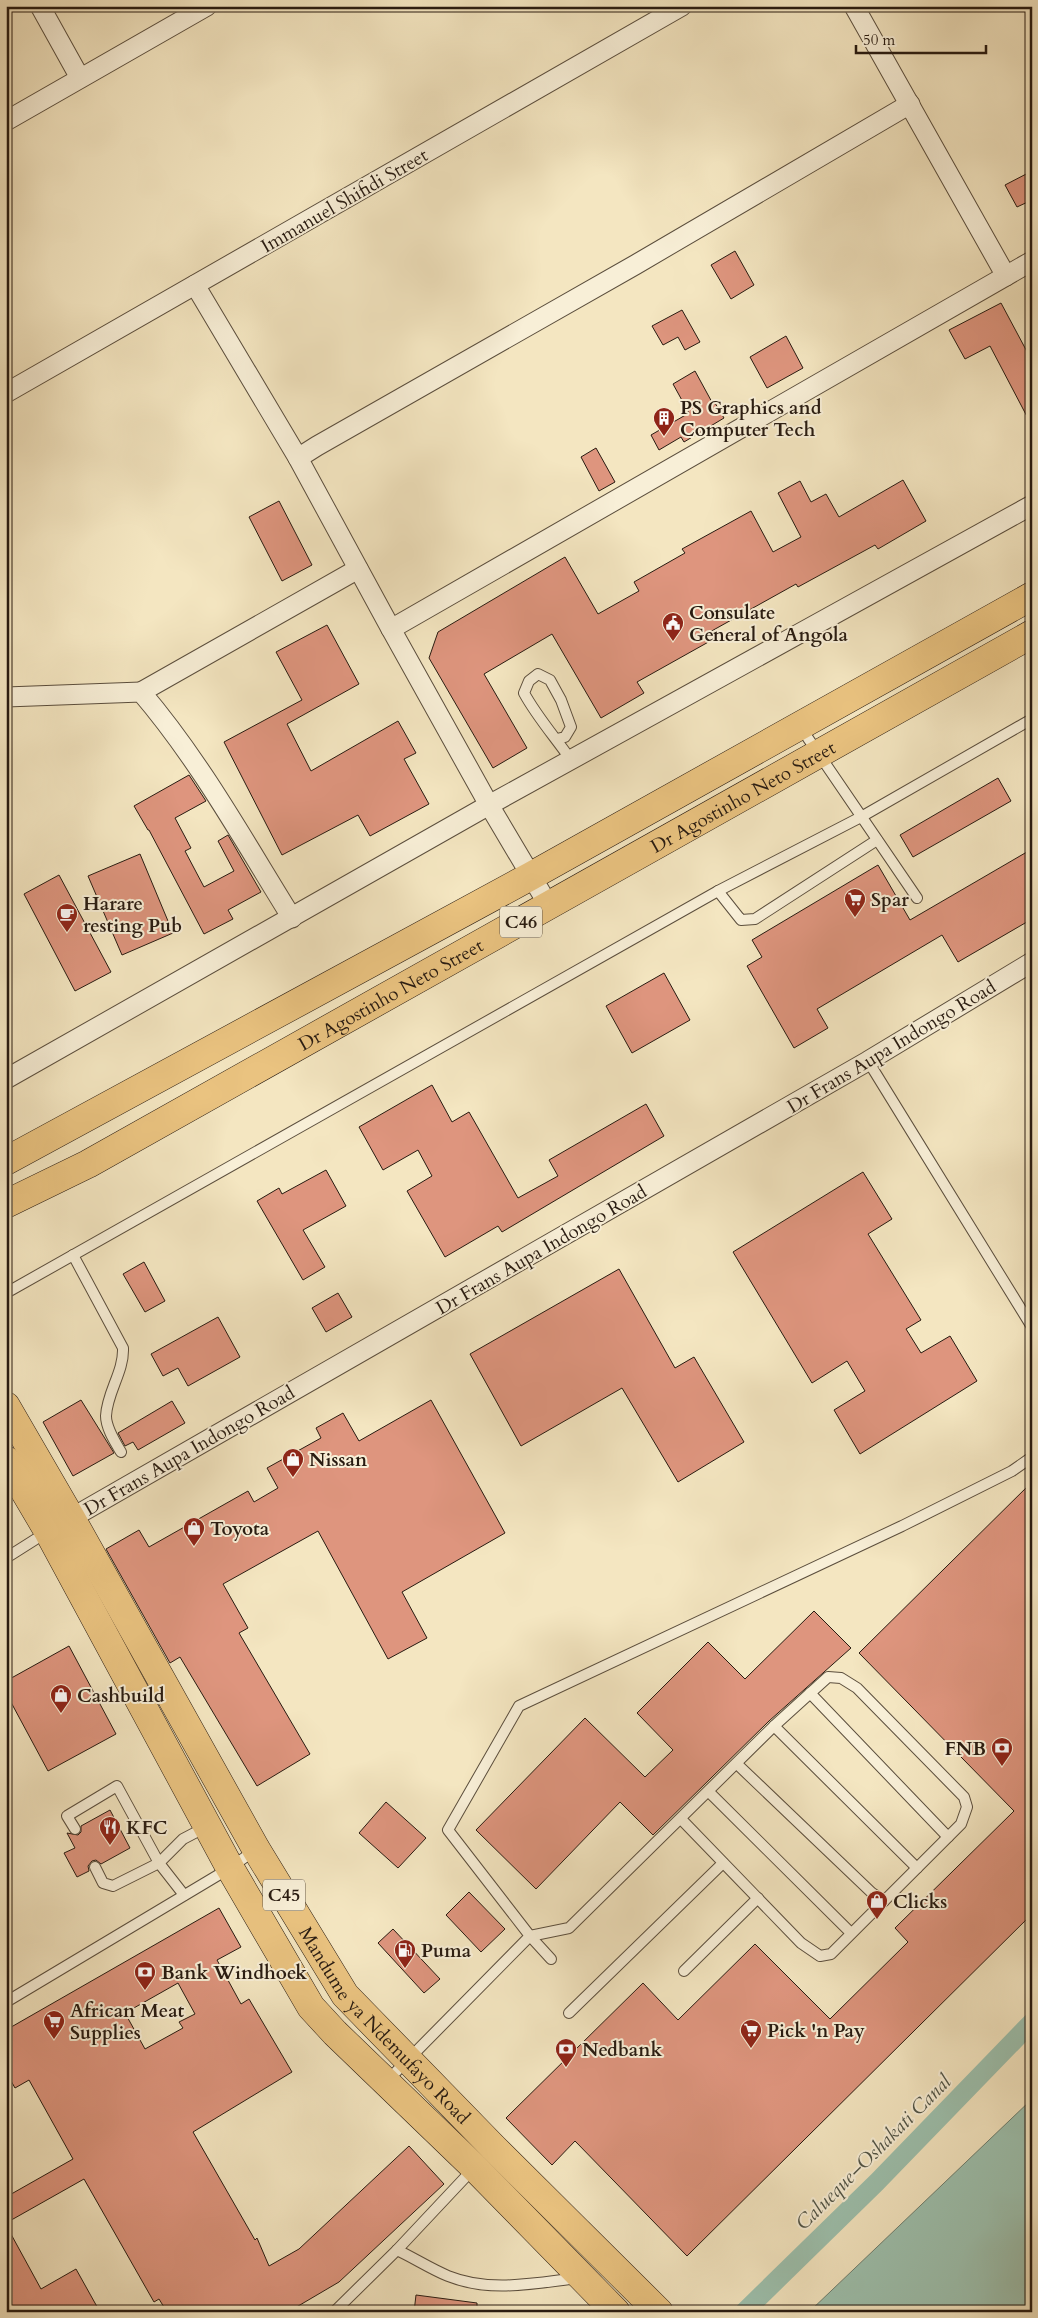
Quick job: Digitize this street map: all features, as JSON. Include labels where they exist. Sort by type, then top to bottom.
[{"type":"main road","name":"Dr Agostinho Neto Street","points":[[6,1161],[531,876],[1032,596]]},
{"type":"main road","name":"Dr Agostinho Neto Street","points":[[6,1204],[88,1164],[1032,634]]},
{"type":"main road","name":"Mandume ya Ndemufayo Road","points":[[6,1406],[71,1518],[256,1849],[345,1995],[407,2059],[581,2278],[616,2312]]},
{"type":"main road","name":"Mandume ya Ndemufayo Road","points":[[6,1460],[48,1532],[207,1827],[312,2007],[386,2082],[484,2157],[659,2312]]},
{"type":"street","points":[[40,6],[80,78]]},
{"type":"street","points":[[6,121],[207,6]]},
{"type":"street","name":"Immanuel Shifidi Street","points":[[6,393],[682,6]]},
{"type":"street","points":[[854,6],[1006,276]]},
{"type":"street","points":[[298,458],[635,265],[910,104]]},
{"type":"street","points":[[391,629],[1032,261]]},
{"type":"street","points":[[195,285],[298,458],[489,806],[549,906]]},
{"type":"street","points":[[6,1079],[571,760],[1032,505]]},
{"type":"street","points":[[6,697],[141,692],[358,569]]},
{"type":"street","points":[[141,692],[174,730],[197,764],[292,918]]},
{"type":"street","name":"Dr Frans Aupa Indongo Road","points":[[48,1532],[868,1061],[1032,962]]},
{"type":"lane","points":[[557,739],[565,737],[571,727],[561,700],[550,680],[538,674],[529,681],[524,692],[534,712],[557,739],[571,760]]},
{"type":"lane","points":[[6,1293],[718,891],[861,817],[1032,719]]},
{"type":"lane","points":[[799,726],[917,898]]},
{"type":"lane","points":[[718,891],[741,920],[756,919],[877,840]]},
{"type":"lane","points":[[868,1061],[1032,1327]]},
{"type":"lane","points":[[73,1255],[123,1348],[123,1360],[106,1417],[113,1438],[121,1452]]},
{"type":"lane","points":[[551,1959],[530,1936],[448,1830],[519,1706],[902,1526],[1012,1471],[1032,1457]]},
{"type":"lane","points":[[6,1558],[48,1532]]},
{"type":"lane","points":[[386,2082],[530,1936],[569,1928],[774,1726],[828,1677],[841,1678],[857,1688],[964,1797],[967,1807],[961,1824],[831,1954],[820,1956],[801,1943],[680,1819]]},
{"type":"lane","points":[[810,1693],[948,1837]]},
{"type":"lane","points":[[774,1726],[917,1868]]},
{"type":"lane","points":[[737,1764],[872,1893],[884,1901]]},
{"type":"lane","points":[[75,1829],[66,1816],[117,1786],[158,1862],[184,1895]]},
{"type":"lane","points":[[709,1792],[851,1933]]},
{"type":"lane","points":[[95,1868],[103,1883],[113,1886],[158,1862],[183,1839],[207,1827]]},
{"type":"lane","points":[[6,2002],[230,1868],[256,1849]]},
{"type":"lane","points":[[569,2013],[723,1863]]},
{"type":"lane","points":[[684,1971],[758,1898]]},
{"type":"lane","points":[[334,2312],[397,2250],[484,2157]]},
{"type":"lane","points":[[397,2250],[449,2277],[477,2284],[505,2286],[581,2278]]},
{"type":"shaded area","points":[[1032,2099],[1032,2312],[809,2312]]},
{"type":"building","points":[[1032,171],[1032,200],[1017,207],[1005,185]]},
{"type":"building","points":[[735,251],[754,285],[731,299],[711,265]]},
{"type":"building","points":[[1001,303],[1032,361],[1032,426],[990,346],[965,359],[949,330]]},
{"type":"building","points":[[682,310],[700,342],[685,350],[678,337],[663,345],[652,326]]},
{"type":"building","points":[[786,336],[803,368],[767,388],[750,357]]},
{"type":"building","points":[[695,371],[713,404],[715,403],[724,418],[684,442],[681,437],[659,450],[651,435],[689,413],[673,384]]},
{"type":"building","points":[[596,448],[615,482],[599,491],[581,457]]},
{"type":"building","points":[[903,480],[926,521],[878,549],[875,545],[798,587],[796,584],[708,633],[712,640],[637,682],[644,693],[601,718],[552,634],[484,674],[527,748],[493,768],[429,658],[438,632],[565,557],[598,614],[639,591],[634,582],[685,553],[682,549],[751,511],[773,552],[801,537],[778,493],[800,481],[811,502],[826,494],[839,517]]},
{"type":"building","points":[[279,501],[312,565],[282,581],[249,517]]},
{"type":"building","points":[[327,625],[359,684],[287,724],[311,771],[398,721],[416,753],[404,759],[429,804],[370,836],[358,815],[282,855],[224,742],[302,700],[276,652]]},
{"type":"building","points":[[189,775],[206,801],[175,818],[191,848],[185,851],[204,887],[234,871],[218,841],[228,835],[261,892],[228,910],[233,919],[204,934],[149,830],[134,806]]},
{"type":"building","points":[[998,778],[1011,801],[913,857],[900,835]]},
{"type":"building","points":[[1032,849],[1032,919],[958,962],[942,935],[817,1009],[828,1028],[794,1048],[747,966],[762,957],[752,940],[878,865],[910,920]]},
{"type":"building","points":[[140,854],[173,933],[122,955],[88,876]]},
{"type":"building","name":"Harare resting Pub","points":[[59,875],[111,972],[75,991],[24,894]]},
{"type":"building","points":[[664,973],[690,1020],[632,1053],[606,1006]]},
{"type":"building","points":[[432,1085],[452,1122],[469,1112],[518,1198],[558,1176],[549,1160],[646,1104],[664,1136],[502,1232],[498,1226],[445,1257],[407,1191],[432,1176],[418,1150],[383,1170],[359,1127]]},
{"type":"building","points":[[326,1170],[346,1206],[303,1230],[325,1267],[303,1280],[257,1201],[279,1188],[282,1194]]},
{"type":"building","points":[[863,1172],[892,1219],[868,1234],[921,1320],[906,1329],[921,1353],[950,1336],[977,1381],[860,1454],[834,1410],[865,1391],[847,1361],[812,1383],[733,1252]]},
{"type":"building","points":[[144,1262],[165,1301],[145,1312],[123,1274]]},
{"type":"building","points":[[619,1269],[675,1368],[694,1357],[744,1442],[678,1482],[622,1388],[521,1446],[470,1354]]},
{"type":"building","points":[[338,1293],[352,1317],[326,1332],[312,1308]]},
{"type":"building","points":[[218,1317],[240,1357],[188,1386],[178,1368],[163,1376],[151,1354]]},
{"type":"building","points":[[81,1400],[114,1453],[73,1476],[43,1422]]},
{"type":"building","points":[[431,1400],[505,1533],[402,1592],[427,1638],[388,1659],[318,1531],[223,1584],[248,1628],[239,1633],[310,1754],[257,1786],[180,1657],[170,1663],[106,1549],[139,1530],[149,1547],[248,1491],[254,1502],[278,1488],[267,1468],[321,1438],[316,1428],[343,1413],[359,1441]]},
{"type":"building","points":[[172,1401],[185,1423],[138,1450],[133,1442],[125,1446],[118,1433]]},
{"type":"building","points":[[1032,1482],[1032,1914],[687,2256],[575,2141],[552,2165],[506,2118],[643,1983],[678,2020],[755,1944],[830,2019],[908,1942],[895,1928],[1014,1811],[859,1653]]},
{"type":"building","points":[[814,1611],[851,1648],[769,1721],[653,1835],[620,1802],[536,1889],[476,1830],[585,1718],[645,1777],[673,1750],[637,1713],[708,1642],[745,1679]]},
{"type":"building","name":"Cashbuild","points":[[69,1646],[116,1734],[48,1771],[6,1693],[6,1681]]},
{"type":"building","points":[[386,1802],[426,1838],[398,1868],[359,1833]]},
{"type":"building","points":[[110,1810],[130,1848],[101,1864],[96,1860],[92,1861],[88,1866],[89,1871],[77,1877],[64,1853],[75,1848],[67,1833],[78,1835],[81,1832],[81,1826]]},
{"type":"building","points":[[469,1892],[505,1929],[481,1952],[446,1915]]},
{"type":"building","points":[[219,1908],[241,1947],[217,1960],[241,2004],[249,1999],[292,2072],[193,2132],[255,2240],[257,2238],[269,2266],[299,2249],[409,2146],[444,2184],[339,2282],[288,2312],[167,2312],[159,2299],[154,2302],[84,2179],[6,2223],[6,2197],[73,2159],[29,2080],[15,2088],[6,2072],[6,2030]],"holes":[[[178,1983],[195,2014],[179,2022],[183,2028],[145,2049],[125,2013]]]},
{"type":"building","points":[[393,1929],[440,1979],[424,1993],[378,1943]]},
{"type":"building","points":[[6,2225],[41,2289],[76,2269],[100,2312],[6,2312]]},
{"type":"building","points":[[416,2295],[477,2303],[477,2312],[414,2312]]},
{"type":"waterway","name":"Calueque–Oshakati Canal","points":[[744,2312],[877,2182],[1032,2022]]},
{"type":"place","name":"PS Graphics and Computer Tech","points":[[664,437]]},
{"type":"place","name":"Consulate General of Angola","points":[[673,642]]},
{"type":"place","name":"Spar","points":[[855,918]]},
{"type":"place","name":"Harare resting Pub","points":[[67,933]]},
{"type":"place","name":"Nissan","points":[[293,1478]]},
{"type":"place","name":"Toyota","points":[[194,1547]]},
{"type":"place","name":"Cashbuild","points":[[61,1714]]},
{"type":"place","name":"FNB","points":[[1002,1767]]},
{"type":"place","name":"KFC","points":[[110,1846]]},
{"type":"place","name":"Clicks","points":[[877,1920]]},
{"type":"place","name":"Puma","points":[[405,1969]]},
{"type":"place","name":"Bank Windhoek","points":[[145,1991]]},
{"type":"place","name":"African Meat Supplies","points":[[54,2040]]},
{"type":"place","name":"Pick 'n Pay","points":[[751,2049]]},
{"type":"place","name":"Nedbank","points":[[566,2068]]}]
